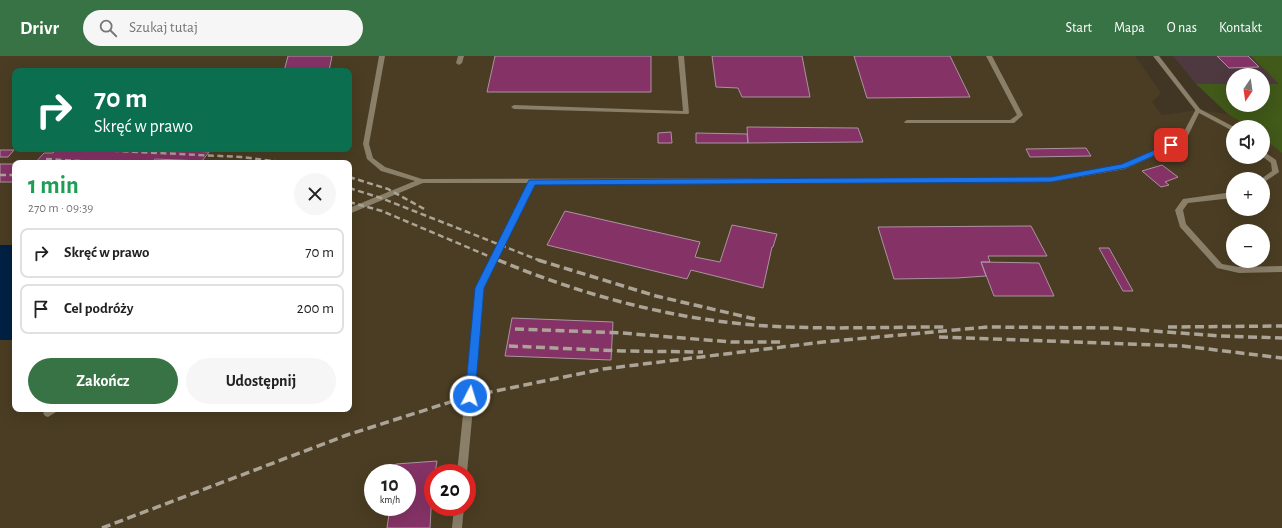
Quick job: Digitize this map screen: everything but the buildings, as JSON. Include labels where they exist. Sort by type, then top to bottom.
[{"type":"street","points":[[382,56],[366,144],[370,159],[383,169],[422,181],[1051,180],[1123,167],[1183,140],[1198,110]]},
{"type":"street","points":[[514,107],[686,113],[681,56]]},
{"type":"street","points":[[907,122],[1012,122],[1020,115],[989,56]]},
{"type":"street","points":[[1156,56],[1198,110],[1226,125]]},
{"type":"street","points":[[1270,159],[1274,162],[1276,172],[1270,176]]},
{"type":"street","points":[[352,209],[422,181]]},
{"type":"street","points":[[463,464],[480,288],[532,182]]},
{"type":"street","points":[[1226,196],[1186,201],[1179,210],[1183,225],[1220,266],[1239,270],[1282,269]]},
{"type":"street","points":[[457,528],[458,516]]},
{"type":"shaded area","points":[[0,56],[1135,56],[1161,93],[1152,102],[1162,115],[1198,110],[1228,114],[1237,120],[1226,120],[1226,164],[1270,164],[1270,144],[1282,153],[1282,528],[0,528]]},
{"type":"shaded area","points":[[1173,56],[1251,56],[1263,68],[1226,68],[1226,84],[1196,84]]},
{"type":"shaded area","points":[[1270,74],[1280,84],[1270,84]]},
{"type":"green space","points":[[1251,56],[1282,56],[1282,153],[1270,144],[1270,120],[1237,120],[1228,114],[1196,84],[1226,84],[1226,112],[1270,112],[1270,84],[1279,84],[1270,75],[1270,68],[1263,68]]},
{"type":"water","points":[[0,245],[12,245],[12,340],[0,340]]},
{"type":"railway","points":[[137,152],[241,157],[266,160]]},
{"type":"railway","points":[[46,159],[62,160]]},
{"type":"railway","points":[[0,175],[12,175]]},
{"type":"railway","points":[[352,178],[388,189],[426,210]]},
{"type":"railway","points":[[352,189],[381,198],[540,261]]},
{"type":"railway","points":[[352,203],[382,211],[500,261]]},
{"type":"railway","points":[[498,260],[533,274],[604,297],[640,307],[714,321],[808,328],[944,327]]},
{"type":"railway","points":[[540,261],[656,296],[755,319]]},
{"type":"railway","points":[[1168,327],[1282,326]]},
{"type":"railway","points":[[102,528],[347,435],[466,397],[603,369],[823,342],[988,327],[1112,328],[1221,336],[1282,338]]},
{"type":"railway","points":[[515,329],[622,333],[731,342],[783,342]]},
{"type":"railway","points":[[939,337],[1183,346],[1282,358]]},
{"type":"railway","points":[[509,346],[622,351],[703,352]]},
{"type":"route","points":[[470,396],[480,288],[532,182],[895,179],[1051,180],[1123,167],[1171,145]]}]
